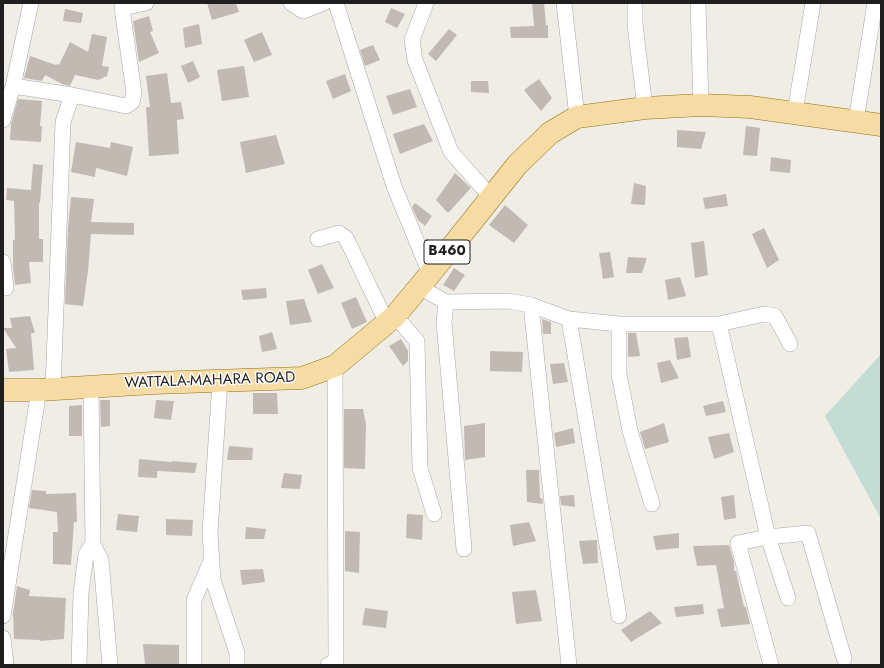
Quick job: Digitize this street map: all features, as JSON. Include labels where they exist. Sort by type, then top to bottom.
[{"type":"main road","name":"WATTALA-MAHARA ROAD","points":[[3,390],[302,378],[335,366],[391,320],[517,165],[550,133],[577,117],[645,108],[701,105],[750,107],[796,112],[881,125]]},
{"type":"street","points":[[3,120],[13,86],[31,3]]},
{"type":"street","points":[[13,86],[72,95],[126,106],[132,102],[134,93],[122,8],[146,3]]},
{"type":"street","points":[[291,3],[303,11],[324,3]]},
{"type":"street","points":[[336,3],[424,281],[446,302],[509,301],[531,305],[569,319],[619,324],[719,324],[764,314],[775,316],[790,344]]},
{"type":"street","points":[[426,3],[412,40],[415,60],[451,152],[490,197]]},
{"type":"street","points":[[564,3],[577,117]]},
{"type":"street","points":[[635,3],[635,24],[645,108]]},
{"type":"street","points":[[698,3],[701,105]]},
{"type":"street","points":[[796,112],[813,3]]},
{"type":"street","points":[[856,121],[875,3]]},
{"type":"street","points":[[3,616],[46,389],[63,122],[72,95]]},
{"type":"street","points":[[318,239],[340,234],[346,238],[391,320],[417,341],[420,468],[434,514]]},
{"type":"street","points":[[3,262],[6,288]]},
{"type":"street","points":[[446,302],[444,322],[464,549]]},
{"type":"street","points":[[531,305],[569,665]]},
{"type":"street","points":[[569,319],[619,616]]},
{"type":"street","points":[[619,324],[619,374],[630,431],[652,504]]},
{"type":"street","points":[[719,324],[768,537],[788,598]]},
{"type":"street","points":[[328,665],[336,661],[335,366]]},
{"type":"street","points":[[220,381],[210,534],[211,560],[213,580],[237,653],[237,665]]},
{"type":"street","points":[[91,386],[92,544],[101,560],[110,665]]},
{"type":"street","points":[[771,665],[738,543],[768,537],[808,533],[844,658]]},
{"type":"street","points":[[79,665],[81,593],[86,554],[92,544]]},
{"type":"street","points":[[194,665],[194,600],[211,560]]},
{"type":"street","points":[[3,638],[6,665]]},
{"type":"shaded area","points":[[881,354],[881,519],[825,416]]},
{"type":"building","points":[[207,3],[236,3],[239,12],[212,20]]},
{"type":"building","points":[[532,3],[544,3],[546,25],[548,25],[548,38],[511,38],[510,27],[534,26]]},
{"type":"building","points":[[391,8],[405,14],[397,28],[385,22]]},
{"type":"building","points":[[65,9],[83,13],[81,23],[63,21]]},
{"type":"building","points":[[149,16],[153,31],[150,32],[159,53],[139,62],[133,21]]},
{"type":"building","points":[[199,24],[202,44],[185,48],[183,28]]},
{"type":"building","points":[[449,29],[457,35],[436,61],[428,54]]},
{"type":"building","points":[[262,32],[272,55],[254,62],[244,40]]},
{"type":"building","points":[[92,34],[107,37],[102,66],[109,67],[107,76],[98,80],[75,75],[70,86],[62,84],[45,75],[42,81],[24,78],[30,56],[59,65],[70,42],[88,52]]},
{"type":"building","points":[[373,45],[380,60],[365,66],[360,50]]},
{"type":"building","points":[[193,61],[200,77],[188,83],[181,66]]},
{"type":"building","points":[[244,66],[249,97],[222,101],[217,70]]},
{"type":"building","points":[[167,73],[171,103],[181,102],[184,119],[177,120],[179,154],[149,156],[146,107],[150,107],[146,76]]},
{"type":"building","points":[[345,74],[351,91],[333,99],[326,81]]},
{"type":"building","points":[[539,79],[552,98],[541,111],[524,90]]},
{"type":"building","points":[[471,81],[488,81],[489,93],[471,92]]},
{"type":"building","points":[[410,89],[417,107],[393,115],[386,96]]},
{"type":"building","points":[[18,99],[42,101],[40,126],[42,126],[41,142],[10,140],[11,124]]},
{"type":"building","points":[[424,124],[433,141],[400,154],[393,134]]},
{"type":"building","points":[[746,126],[760,128],[757,156],[743,155]]},
{"type":"building","points":[[677,130],[706,132],[701,149],[677,147]]},
{"type":"building","points":[[276,135],[285,164],[246,173],[240,142]]},
{"type":"building","points":[[76,142],[110,148],[111,142],[133,147],[127,176],[96,168],[95,177],[71,172]]},
{"type":"building","points":[[771,157],[791,160],[790,173],[770,171]]},
{"type":"building","points":[[33,164],[43,165],[39,203],[39,239],[43,239],[43,262],[29,262],[31,283],[15,285],[13,268],[13,240],[15,240],[14,201],[6,200],[7,188],[31,190]]},
{"type":"building","points":[[455,173],[471,188],[448,213],[436,200]]},
{"type":"building","points":[[634,183],[646,186],[645,205],[631,204]]},
{"type":"building","points":[[726,194],[728,206],[705,209],[703,198]]},
{"type":"building","points":[[71,197],[94,199],[91,222],[134,223],[134,235],[91,234],[83,306],[65,304],[68,227]]},
{"type":"building","points":[[415,203],[432,216],[425,226],[418,220],[412,207]]},
{"type":"building","points":[[505,205],[528,225],[514,243],[489,225]]},
{"type":"building","points":[[764,228],[779,260],[767,268],[752,234]]},
{"type":"building","points":[[704,241],[708,275],[695,278],[691,243]]},
{"type":"building","points":[[610,252],[614,277],[603,279],[599,253]]},
{"type":"building","points":[[628,257],[647,258],[642,273],[626,273]]},
{"type":"building","points":[[322,264],[334,288],[318,294],[308,270]]},
{"type":"building","points":[[454,268],[465,275],[454,291],[443,285]]},
{"type":"building","points":[[680,277],[686,296],[668,300],[665,280]]},
{"type":"building","points":[[266,288],[267,298],[243,300],[241,290]]},
{"type":"building","points":[[356,297],[367,322],[352,329],[341,303]]},
{"type":"building","points":[[304,299],[312,322],[290,325],[286,301]]},
{"type":"building","points":[[30,316],[35,333],[31,333],[34,370],[9,372],[6,349],[16,348],[3,328],[12,328],[10,318]]},
{"type":"building","points":[[542,319],[551,322],[551,334],[543,334]]},
{"type":"building","points":[[272,332],[277,349],[262,352],[259,336]]},
{"type":"building","points":[[628,333],[636,333],[640,356],[628,357]]},
{"type":"building","points":[[688,337],[691,357],[677,360],[674,338]]},
{"type":"building","points":[[401,339],[408,351],[408,361],[403,366],[389,346]]},
{"type":"building","points":[[490,351],[523,352],[522,372],[490,371]]},
{"type":"building","points":[[670,360],[679,378],[661,383],[657,363]]},
{"type":"building","points":[[564,363],[568,382],[553,384],[550,364]]},
{"type":"building","points":[[253,393],[277,393],[278,414],[253,414]]},
{"type":"building","points":[[100,400],[110,400],[110,426],[101,427]]},
{"type":"building","points":[[156,400],[174,401],[171,420],[154,418]]},
{"type":"building","points":[[723,401],[726,412],[706,416],[703,406]]},
{"type":"building","points":[[82,405],[82,436],[69,436],[69,406]]},
{"type":"building","points":[[344,409],[363,409],[366,424],[365,469],[344,468]]},
{"type":"building","points":[[485,423],[485,457],[465,460],[464,426]]},
{"type":"building","points":[[664,423],[669,442],[645,449],[640,432]]},
{"type":"building","points":[[573,428],[575,443],[556,447],[554,433]]},
{"type":"building","points":[[729,433],[734,452],[714,459],[708,437]]},
{"type":"building","points":[[229,446],[253,448],[252,460],[227,460]]},
{"type":"building","points":[[139,459],[197,463],[195,473],[157,471],[157,478],[138,477]]},
{"type":"building","points":[[526,470],[539,470],[540,498],[542,498],[543,504],[527,502]]},
{"type":"building","points":[[284,473],[302,475],[300,489],[281,488]]},
{"type":"building","points":[[32,490],[46,491],[46,494],[76,493],[77,522],[74,522],[71,565],[53,564],[53,532],[58,532],[57,512],[29,508]]},
{"type":"building","points":[[574,495],[575,507],[561,505],[560,496]]},
{"type":"building","points":[[734,495],[736,518],[724,520],[721,497]]},
{"type":"building","points":[[118,514],[139,516],[137,532],[116,530]]},
{"type":"building","points":[[407,514],[423,515],[422,540],[406,538]]},
{"type":"building","points":[[166,519],[193,520],[192,536],[166,535]]},
{"type":"building","points":[[529,522],[536,541],[513,546],[510,525]]},
{"type":"building","points":[[246,527],[266,529],[264,539],[245,539]]},
{"type":"building","points":[[345,531],[360,532],[359,573],[345,571]]},
{"type":"building","points":[[679,533],[679,548],[656,550],[653,536]]},
{"type":"building","points":[[597,540],[598,563],[583,564],[579,541]]},
{"type":"building","points":[[729,545],[734,562],[734,571],[736,571],[744,607],[746,607],[750,624],[721,627],[717,609],[724,608],[716,565],[697,566],[693,546]]},
{"type":"building","points":[[263,569],[265,582],[242,585],[240,570]]},
{"type":"building","points":[[17,586],[30,590],[29,596],[66,598],[64,639],[40,641],[14,639],[13,613]]},
{"type":"building","points":[[536,590],[542,621],[516,624],[512,592]]},
{"type":"building","points":[[703,604],[704,614],[676,617],[674,607]]},
{"type":"building","points":[[365,608],[388,611],[386,628],[362,625]]},
{"type":"building","points":[[650,611],[662,623],[631,642],[621,630]]},
{"type":"building","points":[[143,644],[179,645],[179,664],[145,664]]}]
